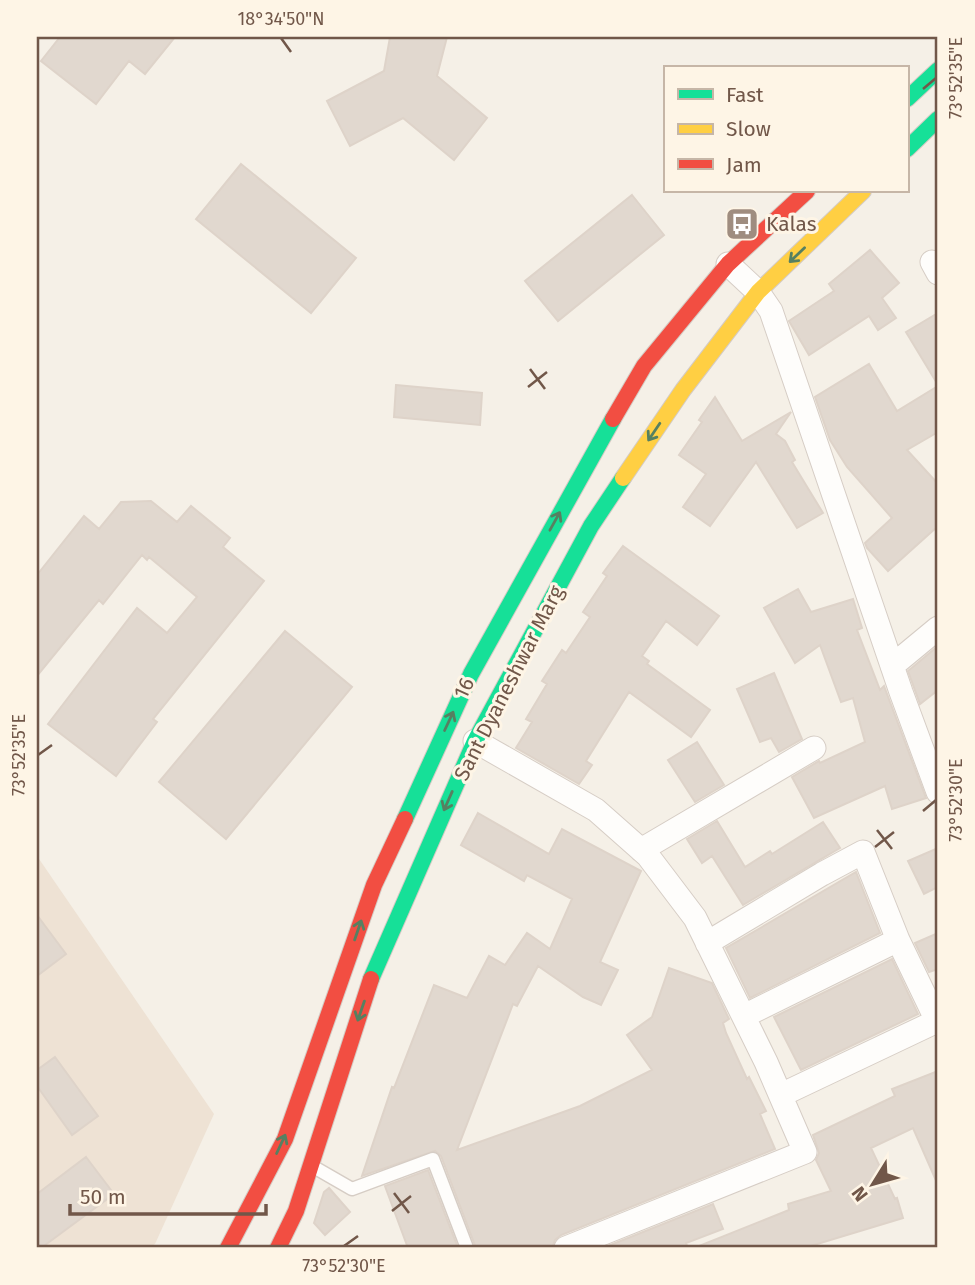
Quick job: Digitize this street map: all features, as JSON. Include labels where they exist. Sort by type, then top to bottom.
[{"type":"main road","points":[[908,98],[938,70]]},
{"type":"main road","points":[[908,148],[938,119]]},
{"type":"main road","name":"16","points":[[228,1248],[285,1139],[374,885],[471,674],[563,506],[645,366],[728,264],[806,192]]},
{"type":"main road","name":"Sant Dyaneshwar Marg","points":[[278,1248],[296,1211],[375,968],[475,741],[591,526],[683,390],[758,292],[862,192]]},
{"type":"street","points":[[728,264],[758,292],[771,311],[892,666],[938,792]]},
{"type":"street","points":[[892,666],[938,628]]},
{"type":"street","points":[[475,741],[596,810],[648,856],[695,918],[744,1016],[805,1152],[566,1248]]},
{"type":"street","points":[[640,850],[814,748]]},
{"type":"street","points":[[707,943],[863,852],[898,940],[937,1021],[780,1095]]},
{"type":"street","points":[[744,1016],[898,940]]},
{"type":"lane","points":[[310,1165],[352,1189],[433,1159],[467,1248]]},
{"type":"shaded area","points":[[37,856],[214,1114],[155,1244],[149,1248],[37,1248]]},
{"type":"building","points":[[60,37],[175,37],[145,74],[129,61],[96,104],[41,61]]},
{"type":"building","points":[[390,37],[447,37],[437,76],[487,118],[454,160],[403,118],[350,146],[327,101],[384,71]]},
{"type":"building","points":[[241,164],[356,258],[311,313],[196,219]]},
{"type":"building","points":[[632,195],[664,235],[558,321],[525,281]]},
{"type":"building","points":[[870,250],[899,283],[882,298],[896,318],[878,330],[869,316],[809,355],[789,321],[834,291],[829,284]]},
{"type":"building","points":[[938,313],[938,385],[906,332]]},
{"type":"building","points":[[869,364],[897,411],[938,386],[938,432],[907,450],[938,484],[938,526],[888,571],[865,543],[892,518],[847,467],[830,440],[815,397]]},
{"type":"building","points":[[396,385],[482,393],[480,425],[394,417]]},
{"type":"building","points":[[715,397],[742,441],[791,412],[776,434],[785,441],[795,460],[792,462],[823,513],[797,528],[756,462],[710,526],[683,507],[706,474],[679,455],[702,422],[699,420]]},
{"type":"building","points":[[151,501],[177,522],[191,506],[230,538],[223,547],[264,581],[153,719],[157,722],[116,776],[48,724],[137,608],[167,633],[197,597],[149,557],[147,560],[142,555],[103,604],[99,600],[37,676],[37,575],[84,516],[99,529],[121,502]]},
{"type":"building","points":[[623,546],[719,616],[697,645],[666,621],[642,656],[649,661],[647,664],[710,710],[691,737],[629,692],[586,761],[592,765],[579,784],[516,748],[532,722],[526,719],[547,684],[542,681],[562,650],[566,653],[590,617],[583,612],[607,576],[603,573]]},
{"type":"building","points":[[798,589],[811,612],[853,599],[862,628],[857,630],[880,690],[884,686],[926,798],[892,809],[885,786],[814,818],[792,777],[819,761],[820,763],[865,742],[853,698],[841,702],[820,645],[795,663],[764,608]]},
{"type":"building","points":[[285,631],[352,687],[226,839],[159,782]]},
{"type":"building","points":[[938,646],[938,690],[920,704],[908,671]]},
{"type":"building","points":[[774,673],[802,739],[779,752],[771,738],[760,742],[737,689]]},
{"type":"building","points":[[697,742],[724,785],[695,802],[668,760]]},
{"type":"building","points":[[478,813],[549,854],[562,829],[641,871],[600,962],[618,970],[601,1005],[583,997],[538,966],[517,1006],[513,1004],[457,1150],[580,1106],[652,1070],[627,1035],[652,1017],[669,968],[712,983],[729,1019],[723,1023],[726,1033],[747,1079],[749,1077],[766,1111],[760,1114],[775,1149],[561,1235],[552,1248],[476,1248],[441,1156],[435,1151],[362,1176],[392,1087],[394,1088],[434,985],[467,998],[489,956],[505,965],[527,933],[550,949],[572,899],[527,875],[524,881],[461,845]]},
{"type":"building","points":[[717,821],[745,867],[770,851],[772,854],[823,822],[840,848],[743,905],[712,856],[702,863],[687,839]]},
{"type":"building","points":[[938,848],[938,887],[924,894],[908,861]]},
{"type":"building","points":[[856,872],[880,933],[750,998],[726,948]]},
{"type":"building","points":[[37,915],[66,954],[37,976]]},
{"type":"building","points":[[938,933],[938,969],[929,972],[915,943]]},
{"type":"building","points":[[892,959],[918,1014],[801,1070],[774,1017]]},
{"type":"building","points":[[55,1057],[98,1116],[72,1135],[37,1086],[37,1070]]},
{"type":"building","points":[[938,1071],[938,1185],[913,1128],[871,1148],[895,1199],[897,1198],[903,1218],[804,1248],[700,1248],[699,1246],[789,1210],[788,1204],[831,1191],[816,1160],[819,1153],[813,1135],[895,1096],[892,1089]]},
{"type":"building","points":[[86,1157],[114,1194],[41,1248],[37,1248],[37,1194]]},
{"type":"building","points":[[428,1170],[458,1248],[408,1248],[385,1186]]},
{"type":"building","points":[[329,1188],[350,1212],[325,1235],[314,1223],[324,1192]]},
{"type":"building","points":[[713,1204],[723,1229],[686,1243],[688,1248],[603,1248]]},
{"type":"traffic: fast","points":[[908,98],[938,70]]},
{"type":"traffic: fast","points":[[908,148],[938,119]]},
{"type":"traffic: fast","points":[[405,819],[471,674],[613,419]]},
{"type":"traffic: fast","points":[[371,979],[475,741],[591,526],[623,478]]},
{"type":"traffic: slow","points":[[623,478],[683,390],[758,292],[862,192]]},
{"type":"traffic: jam","points":[[613,419],[644,366],[728,264],[806,192]]},
{"type":"traffic: jam","points":[[228,1248],[285,1139],[374,885],[405,819]]},
{"type":"traffic: jam","points":[[278,1248],[296,1211],[371,979]]},
{"type":"place","name":"Kalas","points":[[742,224]]}]
